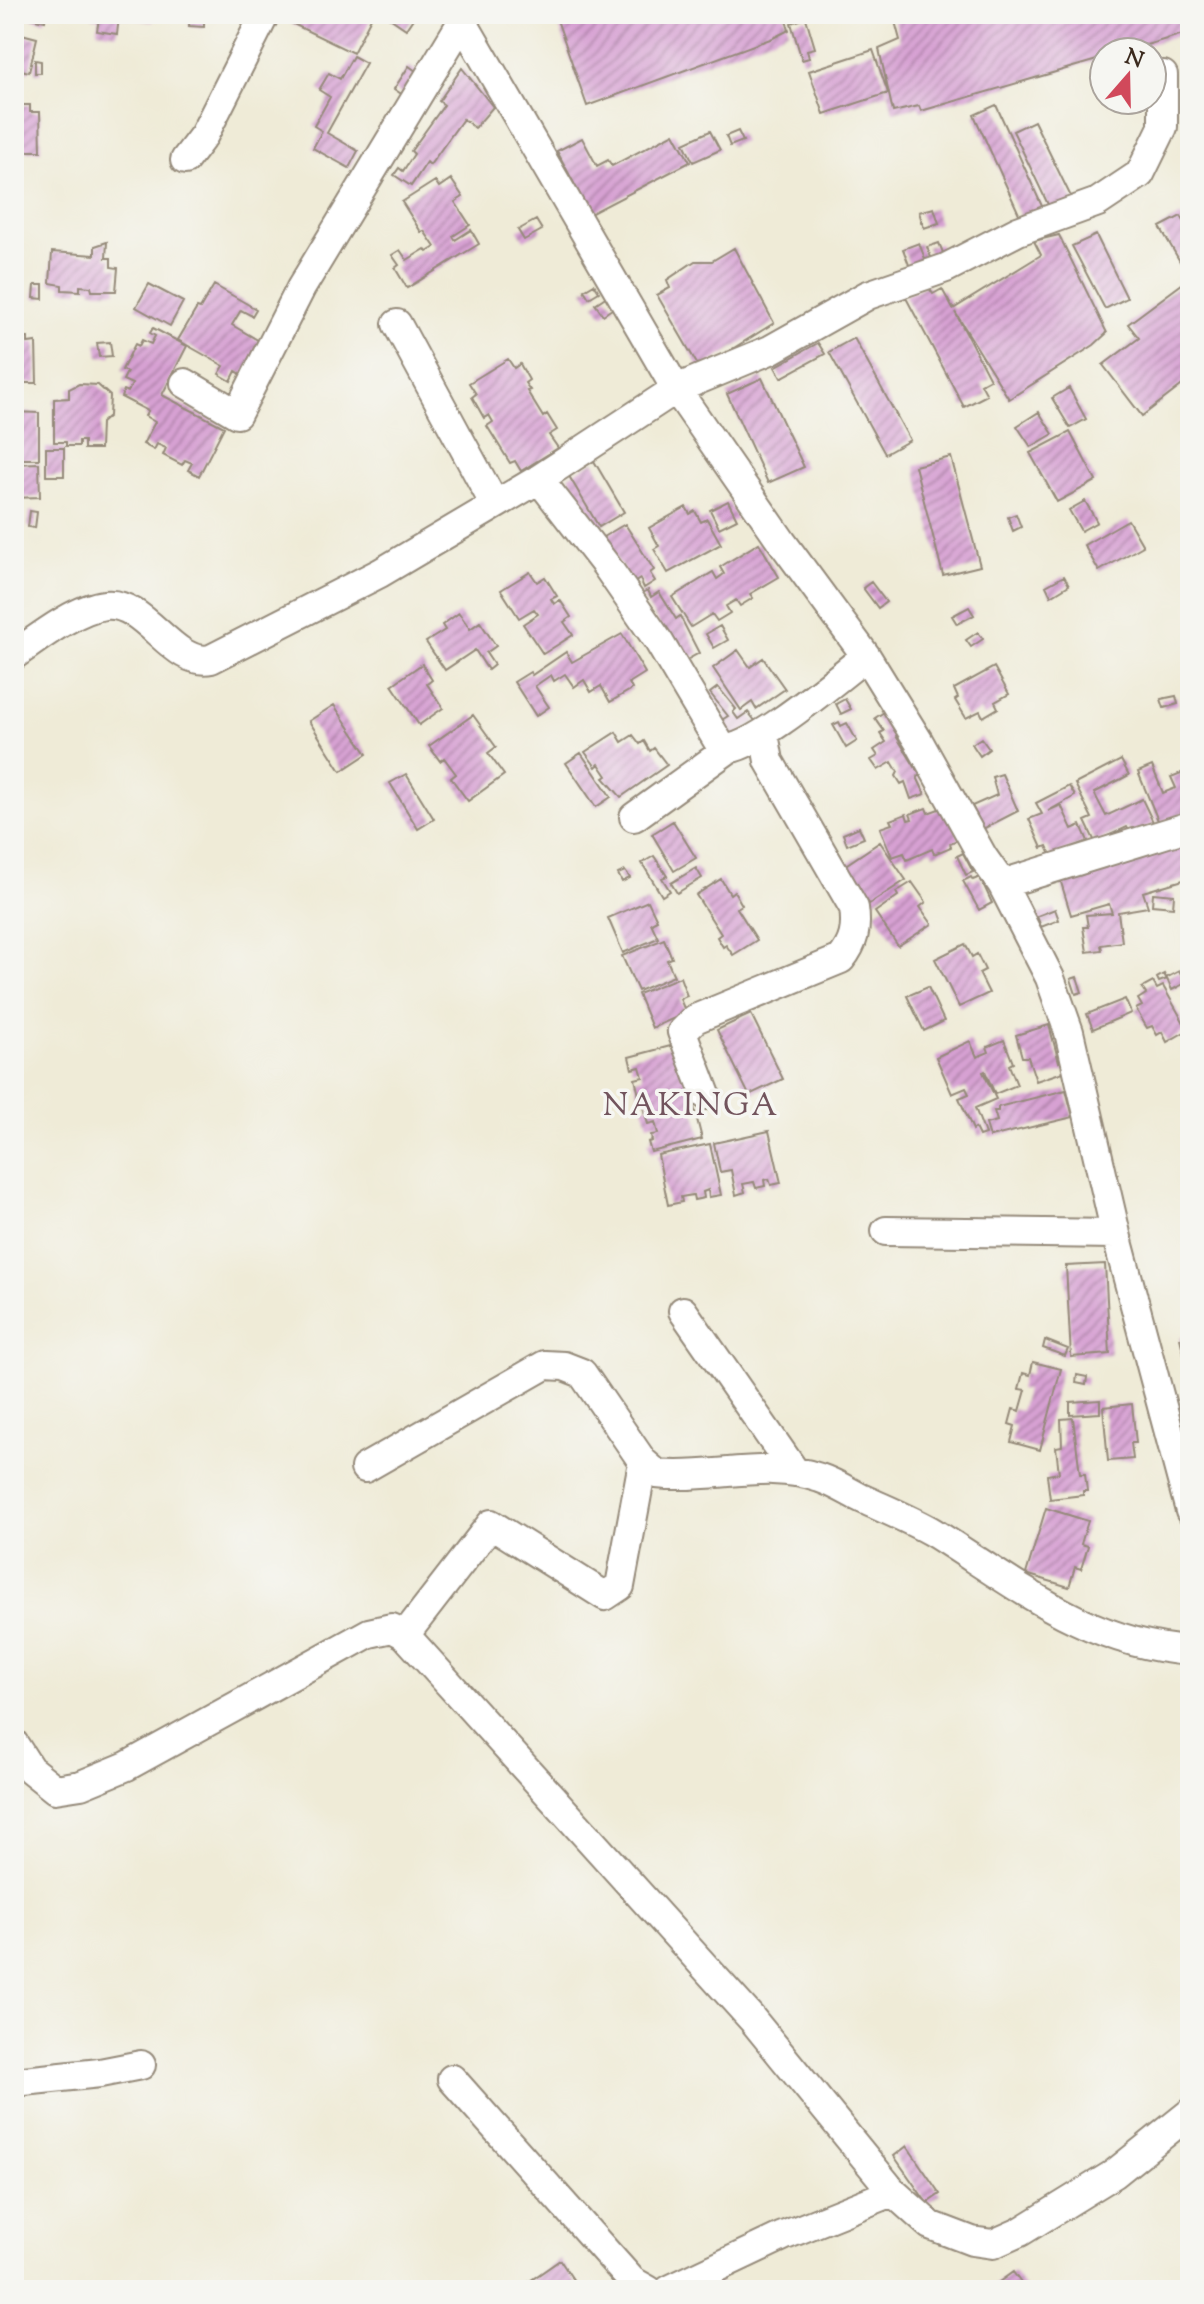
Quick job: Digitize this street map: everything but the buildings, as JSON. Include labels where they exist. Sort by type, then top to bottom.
[{"type":"street","points":[[185,160],[204,135],[265,14]]},
{"type":"street","points":[[185,383],[237,414],[301,288],[460,18],[676,389],[866,656],[919,742],[983,857],[1002,884],[1050,978],[1069,1032],[1116,1234],[1190,1511]]},
{"type":"street","points":[[14,655],[56,625],[103,605],[114,605],[138,616],[192,659],[211,659],[380,573],[539,479],[676,389],[770,350],[868,295],[946,268],[1018,231],[1098,202],[1140,174],[1163,127],[1163,116]]},
{"type":"street","points":[[397,324],[495,505]]},
{"type":"street","points":[[539,479],[659,642],[722,748],[727,750]]},
{"type":"street","points":[[634,817],[727,750],[764,734],[866,656]]},
{"type":"street","points":[[706,1095],[682,1032],[695,1019],[841,959],[853,939],[856,922],[854,908],[769,761],[764,734]]},
{"type":"street","points":[[1002,884],[1190,826]]},
{"type":"street","points":[[886,1231],[1116,1234]]},
{"type":"street","points":[[683,1311],[795,1472]]},
{"type":"street","points":[[365,1468],[545,1365],[564,1366],[582,1373],[651,1471],[667,1475],[777,1470],[820,1478],[931,1531],[1024,1593],[1060,1613],[1112,1635],[1165,1649],[1190,1651]]},
{"type":"street","points":[[405,1635],[491,1524],[605,1596],[620,1586],[643,1462]]},
{"type":"street","points":[[14,1744],[30,1769],[55,1789],[81,1785],[127,1766],[369,1633],[392,1628],[405,1635],[752,2019],[893,2192],[930,2225],[972,2241],[993,2244],[1020,2232],[1114,2174],[1190,2113]]},
{"type":"street","points":[[14,2082],[141,2065]]},
{"type":"street","points":[[452,2079],[632,2281],[648,2290]]},
{"type":"street","points":[[669,2290],[783,2236],[893,2192]]},
{"type":"district","name":"NAKINGA","points":[[691,1107]]}]
